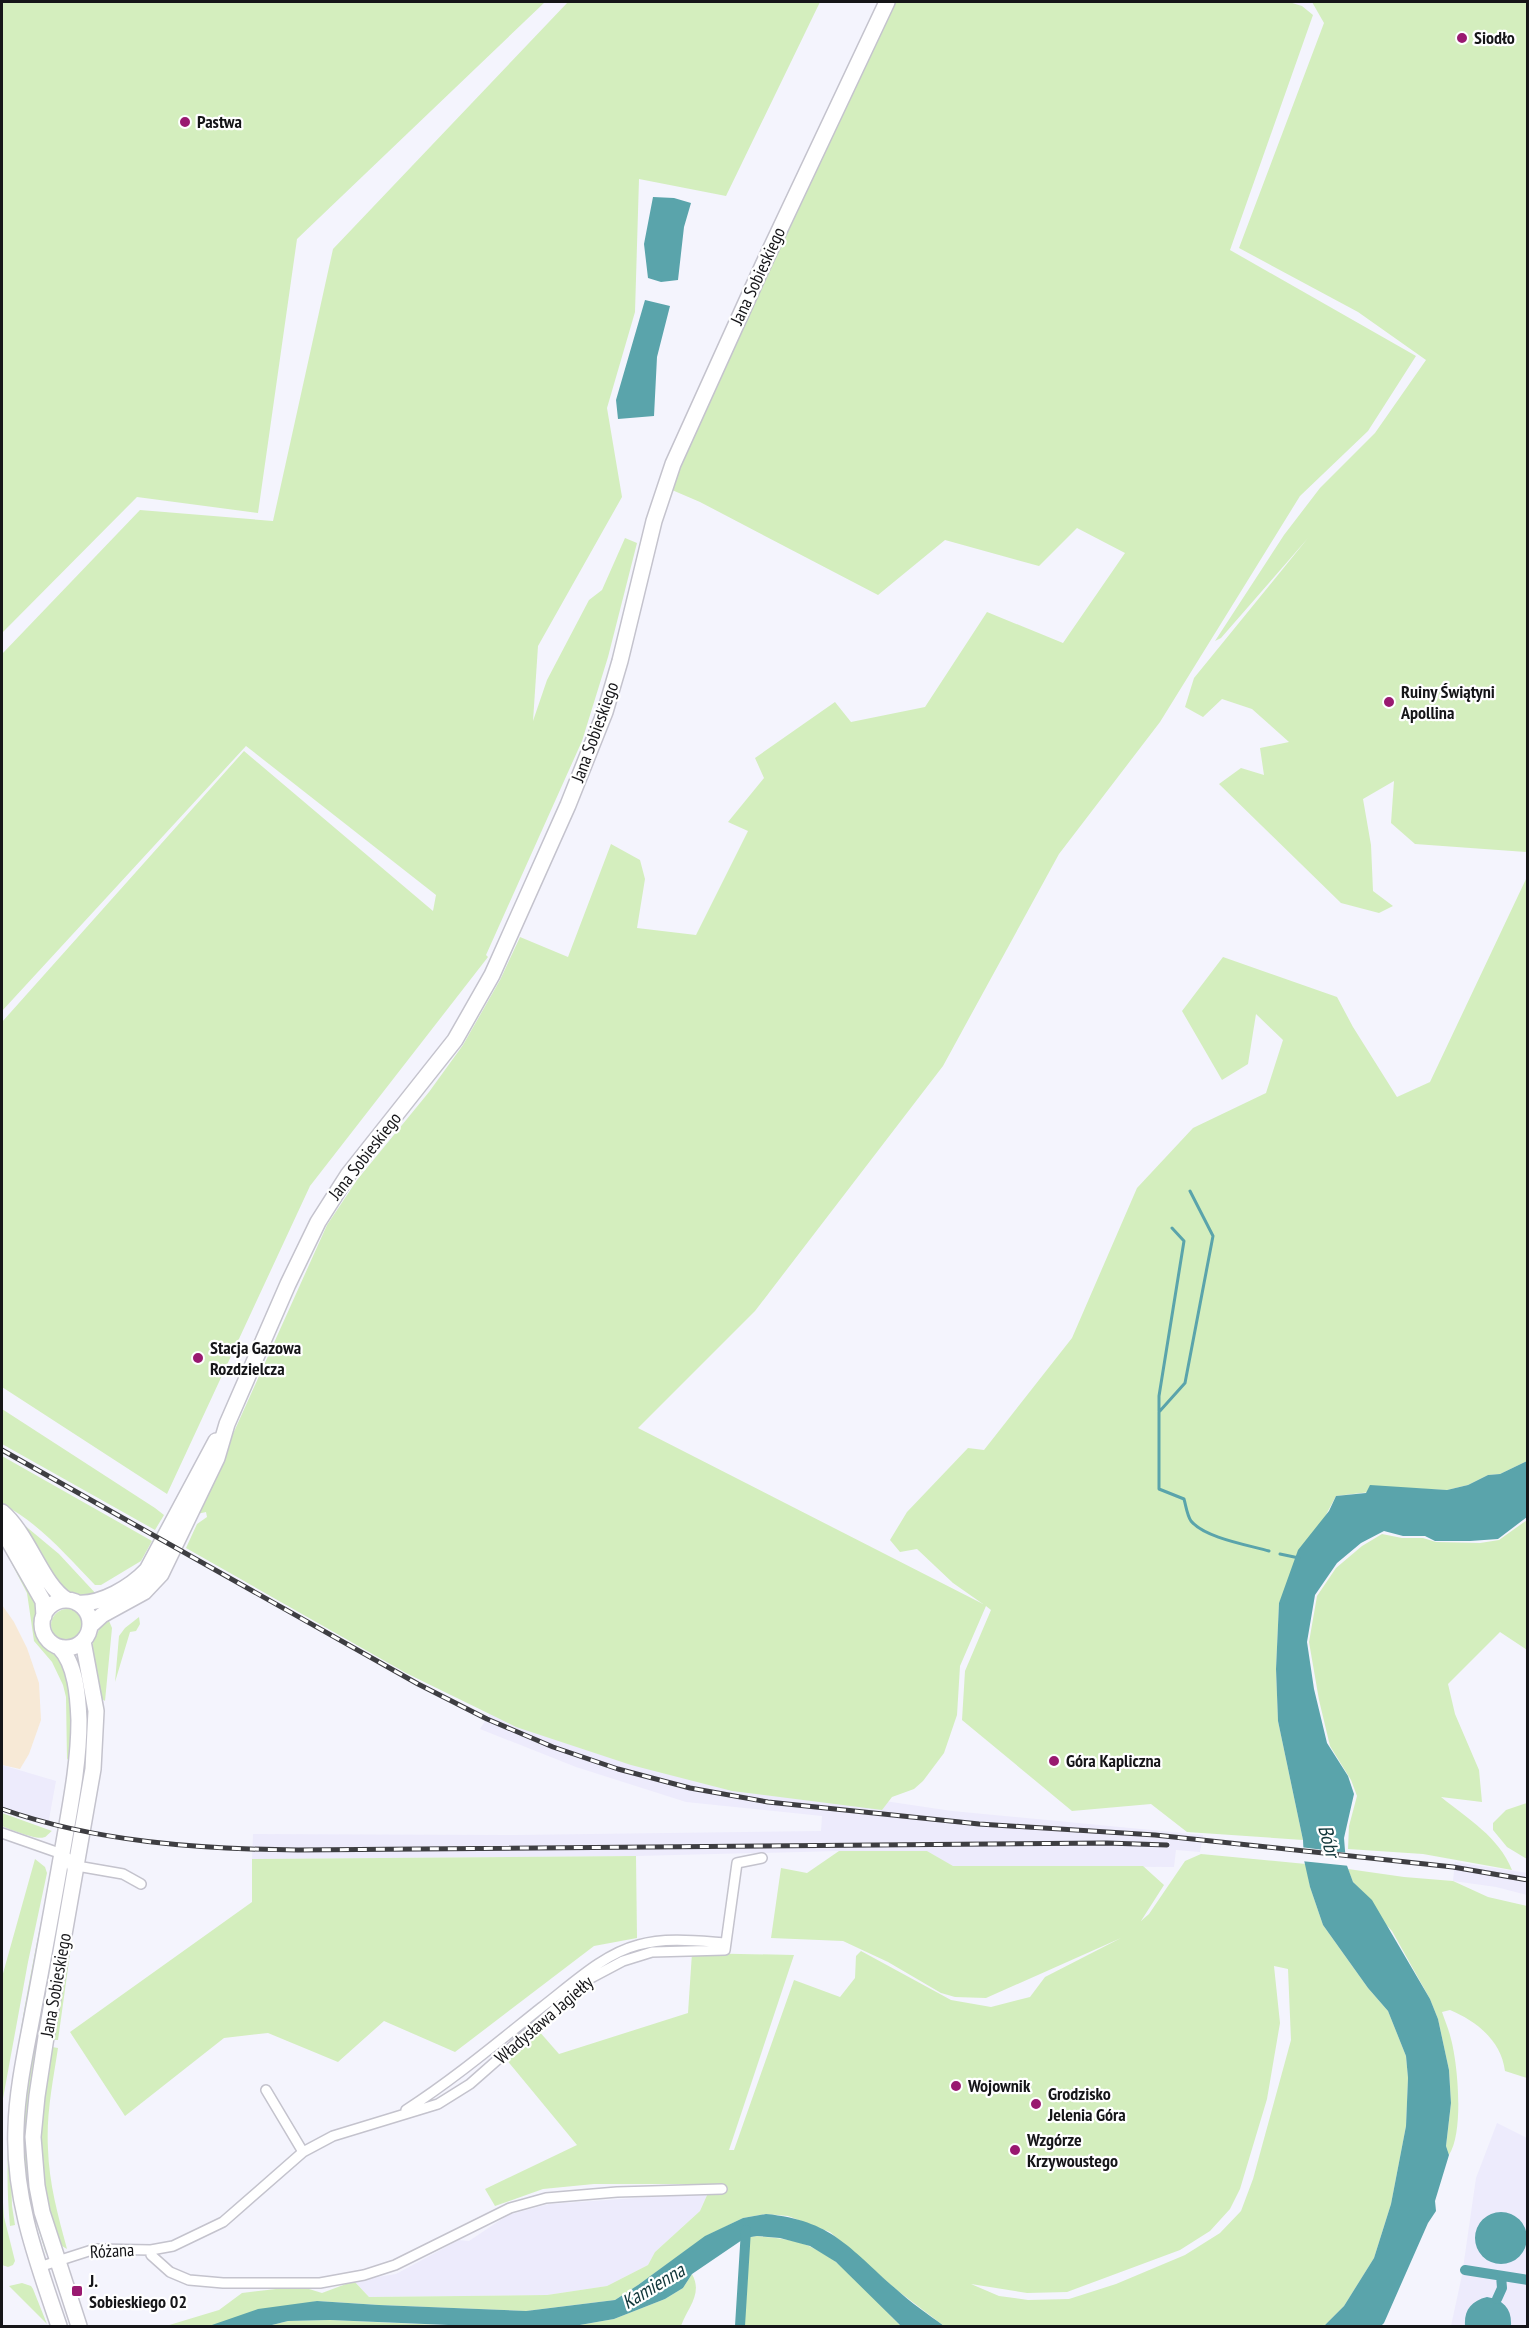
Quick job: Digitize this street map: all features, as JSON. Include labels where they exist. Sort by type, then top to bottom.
[{"type":"main road","name":"Jana Sobieskiego","points":[[90,1626],[102,1615],[144,1593],[161,1574],[217,1458],[227,1424],[306,1244],[325,1209],[348,1174],[455,1040],[478,1001],[509,939],[568,805],[605,712],[654,520],[673,464],[753,286],[887,2]]},
{"type":"main road","name":"Jana Sobieskiego","points":[[72,1602],[92,1602],[135,1582],[147,1570],[207,1454],[227,1424]]},
{"type":"main road","points":[[2,1512],[24,1538],[57,1593],[87,1612],[90,1626],[83,1641],[76,1646],[59,1647],[45,1635],[43,1600],[2,1529]]},
{"type":"main road","points":[[44,1616],[51,1606],[72,1602]]},
{"type":"main road","name":"Jana Sobieskiego","points":[[79,2326],[57,2261],[37,2186],[33,2137],[38,2086],[93,1769],[96,1711],[83,1641]]},
{"type":"main road","name":"Jana Sobieskiego","points":[[59,1647],[68,1657],[78,1703],[79,1722],[75,1773],[24,2061],[16,2128],[18,2190],[39,2267],[59,2326]]},
{"type":"street","points":[[62,1854],[75,1845],[84,1825]]},
{"type":"street","points":[[2,1833],[62,1854],[69,1859],[72,1864],[73,1886]]},
{"type":"street","points":[[399,2114],[442,2087],[580,1977],[626,1948],[656,1942],[726,1943],[737,1863],[762,1858]]},
{"type":"street","points":[[77,1866],[123,1874],[141,1884]]},
{"type":"street","name":"Władysława Jagiełły","points":[[151,2250],[173,2246],[223,2222],[303,2152],[333,2136],[399,2114],[438,2104],[470,2084],[589,1979],[622,1961],[652,1952],[725,1950],[726,1943]]},
{"type":"street","points":[[266,2090],[303,2152]]},
{"type":"street","points":[[151,2250],[151,2255],[170,2272],[189,2280],[223,2283],[320,2283],[364,2275],[395,2265],[510,2208],[546,2198],[617,2192],[722,2189]]},
{"type":"street","name":"Różana","points":[[39,2267],[95,2249],[151,2250]]},
{"type":"shaded area","points":[[2,1605],[14,1622],[27,1648],[39,1683],[41,1720],[29,1754],[20,1769],[2,1765]]},
{"type":"shaded area","points":[[495,1705],[677,1770],[952,1811],[1203,1835],[1200,1852],[1176,1850],[1174,1867],[952,1866],[927,1851],[252,1859],[253,1834],[514,1835],[821,1831],[822,1816],[686,1802],[576,1767],[480,1729]]},
{"type":"shaded area","points":[[2,1765],[56,1781],[48,1825],[2,1812]]},
{"type":"shaded area","points":[[1455,1862],[1527,1873],[1527,1895],[1496,1887],[1453,1881]]},
{"type":"shaded area","points":[[1497,2123],[1527,2138],[1527,2326],[1451,2326],[1462,2275],[1476,2178]]},
{"type":"shaded area","points":[[708,2193],[700,2211],[656,2251],[648,2265],[607,2286],[547,2295],[369,2297],[354,2281],[396,2274],[459,2240],[469,2241],[508,2215],[549,2204]]},
{"type":"green space","points":[[2,2],[545,2],[297,239],[258,513],[137,497],[2,633]]},
{"type":"green space","points":[[568,2],[820,2],[726,196],[639,179],[635,312],[607,408],[622,497],[538,646],[533,721],[547,680],[589,600],[602,590],[625,538],[637,543],[608,657],[582,741],[486,955],[488,957],[310,1186],[167,1494],[2,1387],[2,1022],[244,751],[433,911],[436,895],[246,746],[2,1011],[2,654],[140,510],[273,521],[333,249]]},
{"type":"green space","points":[[887,2],[1289,2],[1302,6],[1313,15],[1230,250],[1416,356],[1368,431],[1300,496],[1160,722],[1059,854],[943,1066],[755,1311],[638,1428],[983,1604],[953,1583],[917,1549],[900,1552],[890,1540],[907,1512],[968,1448],[984,1450],[1072,1338],[1137,1188],[1193,1128],[1266,1093],[1283,1040],[1256,1014],[1248,1064],[1222,1080],[1182,1011],[1223,957],[1337,997],[1397,1097],[1430,1082],[1527,877],[1527,1461],[1500,1474],[1488,1475],[1468,1485],[1447,1490],[1404,1488],[1336,1496],[1279,1603],[1276,1669],[1278,1721],[1303,1840],[1187,1832],[1151,1804],[1072,1811],[962,1720],[965,1671],[991,1610],[986,1606],[960,1666],[957,1715],[944,1753],[923,1781],[914,1789],[892,1797],[882,1810],[732,1791],[631,1765],[516,1727],[406,1673],[186,1548],[197,1524],[207,1517],[206,1512],[197,1514],[327,1225],[357,1180],[429,1092],[463,1045],[500,980],[520,937],[568,957],[611,844],[640,860],[645,879],[637,928],[696,935],[748,831],[728,822],[764,778],[755,758],[835,702],[851,722],[925,707],[987,612],[1063,643],[1125,553],[1077,528],[1039,566],[945,540],[878,595],[700,502],[665,487]]},
{"type":"green space","points":[[1312,2],[1527,2],[1527,852],[1415,844],[1391,823],[1394,781],[1363,799],[1371,845],[1373,891],[1393,906],[1379,913],[1341,903],[1219,784],[1241,768],[1264,775],[1260,748],[1289,742],[1252,709],[1222,699],[1203,717],[1185,707],[1194,678],[1308,538],[1221,638],[1215,641],[1284,535],[1320,488],[1375,433],[1426,360],[1358,312],[1239,248],[1324,23]]},
{"type":"green space","points":[[2,1409],[164,1515],[155,1530],[2,1444]]},
{"type":"green space","points":[[2,1456],[152,1541],[141,1561],[101,1585],[95,1585],[40,1530],[2,1504]]},
{"type":"green space","points":[[17,1519],[59,1554],[98,1596],[84,1597],[63,1591]]},
{"type":"green space","points":[[1527,1520],[1527,1650],[1500,1632],[1448,1684],[1455,1714],[1479,1770],[1482,1802],[1441,1797],[1491,1838],[1512,1870],[1423,1854],[1348,1849],[1349,1826],[1357,1796],[1351,1780],[1330,1746],[1319,1700],[1309,1642],[1317,1596],[1336,1568],[1362,1546],[1382,1534],[1402,1538],[1423,1538],[1436,1542],[1480,1543],[1499,1540]]},
{"type":"green space","points":[[2,1536],[39,1608],[35,1627],[39,1640],[45,1648],[64,1662],[73,1727],[71,1752],[67,1760],[66,1697],[63,1685],[52,1662],[34,1641],[27,1593],[2,1545]]},
{"type":"green space","points":[[67,1609],[78,1614],[83,1625],[78,1636],[67,1641],[56,1636],[51,1625],[56,1614]]},
{"type":"green space","points":[[107,1616],[112,1628],[105,1701],[99,1697],[90,1648]]},
{"type":"green space","points":[[139,1617],[140,1624],[136,1631],[130,1632],[115,1682],[119,1636]]},
{"type":"green space","points":[[74,1657],[77,1659],[84,1698],[89,1751],[73,1841],[70,1844]]},
{"type":"green space","points":[[1527,1803],[1527,1859],[1507,1847],[1493,1830],[1493,1823],[1506,1810]]},
{"type":"green space","points":[[2,1813],[52,1831],[46,1837],[41,1838],[17,1832],[2,1826]]},
{"type":"green space","points":[[839,1851],[927,1851],[953,1866],[1143,1866],[1164,1885],[1141,1921],[1149,1914],[1185,1861],[1201,1854],[1306,1864],[1310,1887],[1323,1925],[1368,1988],[1388,2011],[1406,2056],[1408,2078],[1406,2126],[1391,2204],[1374,2258],[1344,2306],[1324,2326],[944,2326],[898,2291],[830,2232],[788,2216],[766,2214],[743,2218],[706,2236],[615,2300],[526,2311],[317,2301],[209,2326],[166,2326],[219,2310],[242,2293],[276,2289],[309,2289],[322,2293],[354,2281],[369,2297],[547,2295],[607,2286],[648,2265],[655,2252],[700,2211],[712,2184],[594,2184],[543,2189],[495,2206],[485,2189],[577,2145],[506,2059],[538,2030],[559,2054],[688,2013],[692,1953],[794,1955],[729,2150],[734,2150],[794,1980],[840,1997],[855,1978],[856,1956],[861,1951],[951,2000],[991,2007],[1030,1997],[1045,1977],[1121,1938],[986,1998],[955,1997],[941,1993],[888,1962],[843,1941],[771,1938],[781,1868],[807,1873]],"holes":[[[1274,1966],[1288,1969],[1291,2040],[1253,2179],[1241,2211],[1220,2233],[1185,2255],[1116,2284],[1069,2299],[1028,2300],[999,2296],[971,2284],[1027,2293],[1067,2292],[1180,2250],[1210,2231],[1230,2209],[1240,2189],[1267,2099],[1280,2023]]]},
{"type":"green space","points":[[636,1856],[637,1938],[594,1946],[455,2052],[384,2021],[338,2062],[268,2033],[224,2038],[125,2116],[70,2032],[252,1902],[252,1859]]},
{"type":"green space","points":[[35,1859],[45,1867],[47,1873],[2,2104],[2,1977]]},
{"type":"green space","points":[[1348,1869],[1453,1881],[1488,1897],[1527,1906],[1527,2078],[1505,2071],[1503,2060],[1493,2041],[1478,2026],[1450,2010],[1442,2012],[1454,2051],[1458,2098],[1457,2131],[1449,2155],[1446,2146],[1451,2103],[1449,2070],[1438,2019],[1430,1999],[1392,1931],[1381,1919],[1371,1900],[1353,1882]]},
{"type":"green space","points":[[61,1886],[67,1887],[35,2073],[46,2254],[23,2179],[22,2112]]},
{"type":"green space","points":[[42,1917],[45,1917],[10,2143],[12,2206],[15,2225],[10,2226],[8,2149],[10,2110],[20,2032]]},
{"type":"green space","points":[[73,1922],[58,2040],[53,2040]]},
{"type":"green space","points":[[52,2047],[58,2048],[49,2111],[49,2162],[54,2199],[67,2249],[57,2239],[54,2231],[42,2174],[42,2112]]},
{"type":"green space","points":[[2,2188],[4,2217],[15,2261],[8,2267],[2,2265]]},
{"type":"green space","points":[[757,2236],[798,2242],[824,2254],[859,2282],[901,2326],[740,2326],[745,2238]]},
{"type":"green space","points":[[692,2274],[695,2281],[695,2294],[681,2326],[574,2326],[614,2319],[665,2299],[683,2288]]},
{"type":"green space","points":[[22,2283],[33,2289],[47,2324],[9,2286]]},
{"type":"green space","points":[[330,2320],[462,2326],[268,2326],[288,2321]]},
{"type":"water","points":[[653,197],[674,198],[691,203],[684,227],[678,280],[661,282],[648,278],[644,244]]},
{"type":"water","points":[[645,300],[670,306],[657,357],[654,416],[618,419],[616,400]]},
{"type":"water","name":"Bóbr","points":[[1527,1461],[1527,1517],[1498,1539],[1435,1541],[1425,1536],[1403,1536],[1384,1531],[1361,1543],[1337,1563],[1315,1595],[1307,1642],[1314,1689],[1327,1743],[1348,1776],[1354,1794],[1344,1838],[1346,1863],[1353,1882],[1372,1900],[1430,1999],[1438,2019],[1449,2070],[1451,2103],[1446,2146],[1449,2155],[1435,2201],[1436,2211],[1428,2223],[1384,2323],[1381,2326],[1324,2326],[1344,2306],[1374,2258],[1391,2204],[1406,2126],[1408,2078],[1406,2056],[1388,2011],[1368,1988],[1323,1925],[1310,1887],[1304,1860],[1303,1840],[1278,1721],[1276,1669],[1279,1603],[1298,1550],[1329,1511],[1336,1496],[1366,1493],[1370,1485],[1447,1490],[1468,1485],[1488,1475],[1500,1474]]},
{"type":"water","points":[[1501,2212],[1511,2214],[1519,2220],[1525,2228],[1527,2238],[1525,2248],[1519,2256],[1511,2262],[1501,2264],[1491,2262],[1483,2256],[1477,2248],[1475,2238],[1477,2228],[1483,2220],[1491,2214]]},
{"type":"water","name":"Kamienna","points":[[766,2214],[789,2217],[824,2230],[852,2249],[908,2299],[944,2326],[901,2326],[836,2262],[810,2246],[780,2238],[757,2236],[745,2238],[692,2274],[683,2288],[665,2299],[614,2319],[574,2326],[472,2326],[330,2320],[288,2321],[268,2326],[209,2326],[258,2309],[317,2301],[526,2311],[615,2300],[705,2236],[743,2218]]},
{"type":"water","points":[[1487,2297],[1498,2300],[1506,2306],[1511,2326],[1465,2326],[1467,2311],[1470,2307]]},
{"type":"pier","points":[[1300,1847],[1348,1853],[1350,1866],[1301,1861]]},
{"type":"waterway","points":[[1190,1191],[1213,1236],[1185,1383],[1159,1412],[1159,1489],[1184,1499],[1191,1521],[1206,1532],[1269,1551]]},
{"type":"waterway","points":[[1159,1411],[1159,1396],[1184,1241],[1172,1228]]},
{"type":"waterway","points":[[1280,1554],[1299,1558]]},
{"type":"waterway","points":[[740,2326],[746,2230]]},
{"type":"waterway","points":[[1465,2270],[1528,2280]]},
{"type":"waterway","points":[[1497,2299],[1502,2288],[1501,2276]]},
{"type":"railway","points":[[2,1450],[418,1684],[487,1719],[553,1747],[618,1769],[690,1788],[768,1802],[979,1824],[1155,1835],[1453,1867],[1528,1880]]},
{"type":"railway","points":[[2,1809],[74,1829],[111,1836],[148,1842],[223,1848],[298,1850],[1107,1843],[1167,1845]]},
{"type":"place","name":"Siodło","points":[[1462,38]]},
{"type":"place","name":"Pastwa","points":[[185,122]]},
{"type":"place","name":"Ruiny Świątyni Apollina","points":[[1389,702]]},
{"type":"place","name":"Stacja Gazowa Rozdzielcza","points":[[198,1358]]},
{"type":"place","name":"Góra Kapliczna","points":[[1054,1761]]},
{"type":"place","name":"Wojownik","points":[[956,2086]]},
{"type":"place","name":"Grodzisko Jelenia Góra","points":[[1036,2104]]},
{"type":"place","name":"Wzgórze Krzywoustego","points":[[1015,2150]]},
{"type":"place","name":"J. Sobieskiego 02","points":[[77,2291]]}]
